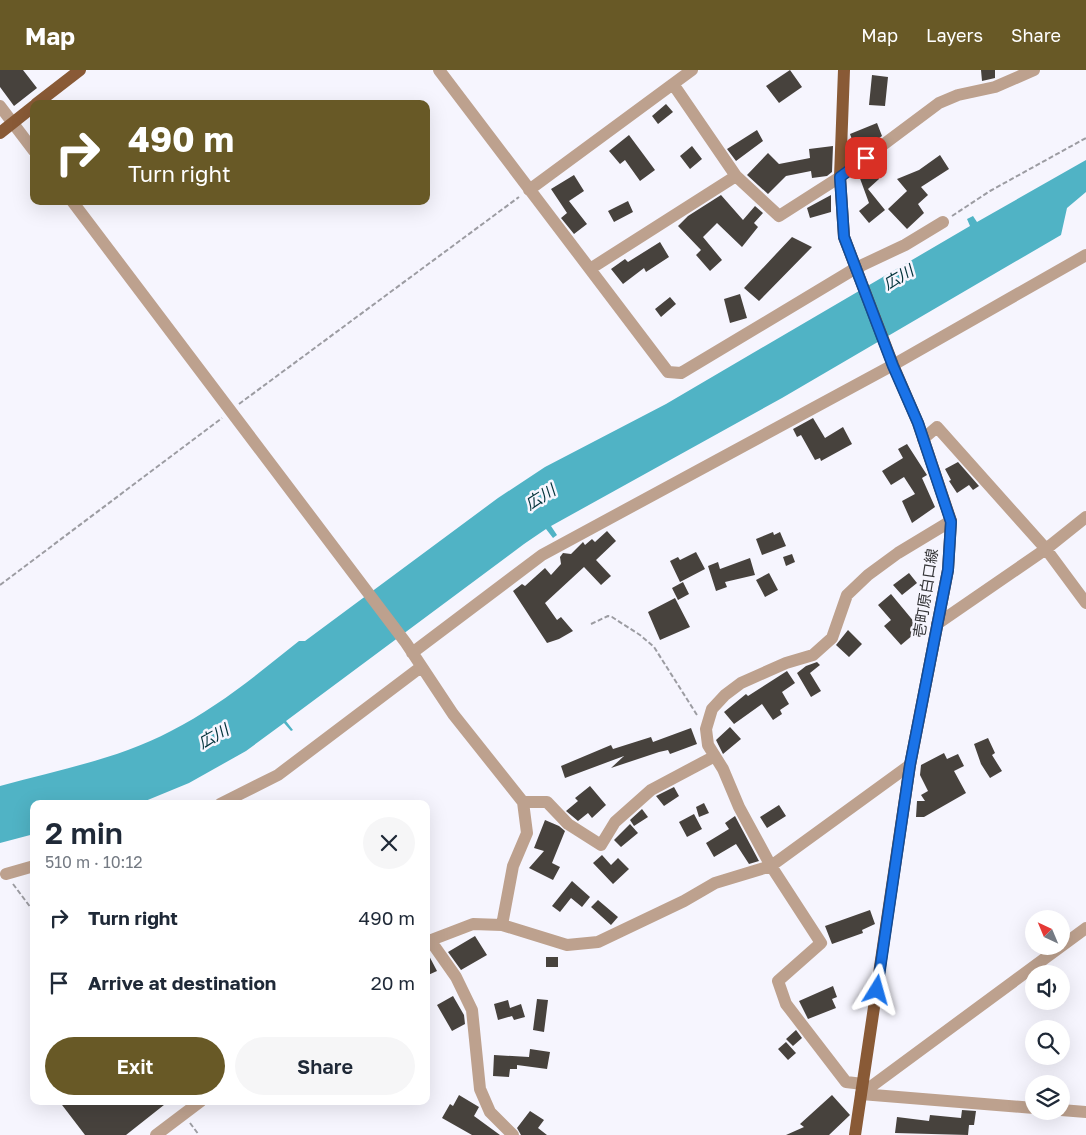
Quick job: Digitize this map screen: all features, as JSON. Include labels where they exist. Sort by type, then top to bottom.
[{"type":"main road","points":[[41,100],[80,70]]},
{"type":"main road","name":"壱町原白口線","points":[[844,70],[840,177],[844,237],[923,439],[951,522],[948,570],[910,765],[855,1135]]},
{"type":"main road","points":[[0,134],[30,109]]},
{"type":"street","points":[[439,70],[668,372],[681,373],[944,222]]},
{"type":"street","points":[[529,190],[692,70]]},
{"type":"street","points":[[673,84],[736,176],[779,216],[840,177],[939,103],[958,95],[995,87],[1034,70]]},
{"type":"street","points":[[0,106],[30,146]]},
{"type":"street","points":[[590,269],[736,176]]},
{"type":"street","points":[[75,205],[409,648],[453,714],[522,802],[527,833],[513,866],[502,925]]},
{"type":"street","points":[[409,648],[542,555],[893,366],[1086,255]]},
{"type":"street","points":[[923,439],[937,427],[1046,548],[1086,603]]},
{"type":"street","points":[[937,624],[1046,548],[1086,516]]},
{"type":"street","points":[[951,522],[898,553],[868,575],[847,595],[832,638],[812,655],[777,667],[741,683],[724,695],[712,709],[706,729],[708,745],[723,769],[739,806],[771,866],[821,943],[778,981],[786,1004],[846,1082],[862,1089],[1025,1107]]},
{"type":"street","points":[[228,800],[278,775],[420,667]]},
{"type":"street","points":[[522,802],[547,802],[568,824],[601,845],[615,822],[651,790],[715,756]]},
{"type":"street","points":[[430,940],[472,924],[502,925],[567,945],[598,942],[684,901],[715,883],[771,866],[910,765]]},
{"type":"street","points":[[6,874],[30,867]]},
{"type":"street","points":[[862,1089],[1086,928]]},
{"type":"street","points":[[430,944],[456,977],[472,1010],[480,1089],[490,1112],[513,1135]]},
{"type":"street","points":[[156,1135],[196,1105]]},
{"type":"street","points":[[1070,1111],[1086,1112]]},
{"type":"path","points":[[944,222],[990,192],[1086,138]]},
{"type":"path","points":[[0,585],[230,411],[529,190]]},
{"type":"path","points":[[591,624],[608,616],[640,634],[654,647],[706,729]]},
{"type":"path","points":[[6,874],[30,907]]},
{"type":"water","name":"広川","points":[[1086,160],[1086,192],[1067,208],[1061,235],[782,398],[551,526],[557,535],[553,538],[546,529],[286,721],[293,730],[291,731],[284,723],[246,751],[189,783],[148,800],[30,800],[30,835],[0,843],[0,786],[130,749],[151,741],[188,722],[238,689],[299,641],[305,641],[498,498],[545,467],[666,404],[970,226],[967,219],[973,216],[977,222]]},
{"type":"building","points":[[0,70],[23,70],[37,88],[14,106],[0,87]]},
{"type":"building","points":[[790,70],[802,87],[779,103],[766,86]]},
{"type":"building","points":[[981,70],[995,70],[995,78],[982,81]]},
{"type":"building","points":[[872,75],[888,77],[885,106],[869,105]]},
{"type":"building","points":[[666,104],[673,112],[658,124],[652,116]]},
{"type":"building","points":[[877,123],[882,136],[857,154],[850,134]]},
{"type":"building","points":[[757,130],[763,141],[736,161],[727,149]]},
{"type":"building","points":[[629,135],[655,170],[640,181],[625,160],[620,164],[609,151]]},
{"type":"building","points":[[692,146],[702,159],[690,169],[680,156]]},
{"type":"building","points":[[833,146],[832,172],[827,176],[812,178],[811,171],[786,176],[768,194],[747,175],[768,153],[779,164],[810,158],[809,149]]},
{"type":"building","points":[[940,155],[949,169],[921,187],[928,195],[918,204],[924,213],[907,229],[888,209],[907,191],[897,179],[919,170]]},
{"type":"building","points":[[873,162],[879,179],[868,189],[885,210],[869,223],[859,211],[869,203],[858,173]]},
{"type":"building","points":[[574,175],[584,191],[569,201],[587,224],[574,234],[561,218],[567,213],[551,189]]},
{"type":"building","points":[[721,195],[743,220],[755,206],[763,213],[754,223],[758,227],[742,247],[717,223],[703,237],[722,260],[710,271],[696,255],[701,250],[678,226],[688,216]]},
{"type":"building","points":[[831,195],[831,212],[810,218],[807,208]]},
{"type":"building","points":[[628,201],[633,212],[614,222],[608,211]]},
{"type":"building","points":[[792,237],[812,247],[759,301],[744,288]]},
{"type":"building","points":[[660,242],[669,257],[646,272],[644,268],[623,284],[611,269],[625,259],[628,262]]},
{"type":"building","points":[[740,294],[747,318],[730,323],[724,299]]},
{"type":"building","points":[[670,297],[676,304],[661,317],[655,309]]},
{"type":"building","points":[[813,418],[825,438],[843,427],[852,444],[821,461],[820,458],[815,460],[801,435],[797,437],[793,429]]},
{"type":"building","points":[[907,444],[927,475],[922,478],[935,507],[912,523],[902,501],[915,494],[904,477],[891,485],[882,471],[903,458],[898,449]]},
{"type":"building","points":[[958,462],[979,486],[973,490],[969,485],[957,493],[949,481],[951,480],[945,469]]},
{"type":"building","points":[[607,531],[616,541],[596,560],[611,576],[601,585],[584,567],[545,603],[557,620],[561,617],[573,631],[547,643],[513,591],[522,584],[525,586],[545,568],[551,575],[561,564],[560,557],[563,553],[571,554],[583,542],[585,545],[592,539],[595,542]]},
{"type":"building","points":[[773,532],[774,535],[780,532],[786,546],[762,555],[756,539]]},
{"type":"building","points":[[696,552],[705,569],[680,582],[670,561],[678,557],[680,560]]},
{"type":"building","points":[[792,554],[795,562],[786,566],[783,557]]},
{"type":"building","points":[[750,558],[755,575],[725,582],[727,587],[716,591],[708,566],[718,562],[720,569]]},
{"type":"building","points":[[769,573],[778,590],[765,597],[756,580]]},
{"type":"building","points":[[909,573],[917,583],[902,595],[893,585]]},
{"type":"building","points":[[683,582],[689,594],[678,600],[672,588]]},
{"type":"building","points":[[891,594],[920,629],[901,645],[884,626],[891,620],[878,605]]},
{"type":"building","points":[[675,598],[690,627],[660,640],[648,612]]},
{"type":"building","points":[[848,630],[862,644],[849,657],[836,645]]},
{"type":"building","points":[[817,662],[820,665],[810,673],[821,691],[811,697],[797,673],[806,666]]},
{"type":"building","points":[[787,671],[795,683],[782,692],[789,704],[780,710],[782,714],[773,720],[762,704],[734,724],[724,712],[746,694],[748,696]]},
{"type":"building","points":[[730,727],[741,739],[723,754],[716,740]]},
{"type":"building","points":[[691,728],[697,744],[670,754],[668,750],[659,752],[611,768],[624,756],[565,778],[561,766],[611,745],[613,749],[651,737],[653,742]]},
{"type":"building","points":[[988,738],[995,753],[992,755],[1002,771],[990,778],[981,764],[974,744]]},
{"type":"building","points":[[944,753],[947,759],[958,754],[964,766],[954,771],[966,793],[924,817],[916,817],[917,801],[925,801],[921,795],[928,791],[920,775],[921,765]]},
{"type":"building","points":[[590,786],[606,805],[592,818],[588,813],[578,821],[566,811],[578,801],[575,798]]},
{"type":"building","points":[[674,787],[679,796],[664,806],[656,796]]},
{"type":"building","points":[[704,803],[709,813],[699,817],[696,807]]},
{"type":"building","points":[[779,805],[786,816],[767,828],[760,817]]},
{"type":"building","points":[[642,809],[648,817],[634,826],[630,820]]},
{"type":"building","points":[[694,814],[702,829],[687,837],[679,822]]},
{"type":"building","points":[[735,816],[759,861],[749,864],[736,844],[714,857],[706,843],[729,829],[725,823]]},
{"type":"building","points":[[545,820],[565,831],[552,863],[560,867],[553,880],[529,868],[544,851],[534,848]]},
{"type":"building","points":[[630,824],[638,833],[621,847],[614,840]]},
{"type":"building","points":[[602,855],[611,865],[618,858],[629,869],[613,884],[593,863]]},
{"type":"building","points":[[572,881],[590,897],[582,907],[571,898],[560,912],[552,906]]},
{"type":"building","points":[[598,900],[618,917],[611,925],[591,907]]},
{"type":"building","points":[[870,910],[875,924],[862,930],[863,933],[832,944],[825,926]]},
{"type":"building","points":[[475,936],[487,955],[461,970],[448,952]]},
{"type":"building","points":[[546,957],[558,957],[558,967],[546,967]]},
{"type":"building","points":[[430,958],[437,971],[430,974]]},
{"type":"building","points":[[833,986],[837,997],[832,999],[836,1008],[808,1019],[799,1001]]},
{"type":"building","points":[[453,996],[464,1015],[465,1024],[452,1031],[437,1005]]},
{"type":"building","points":[[537,999],[548,1000],[544,1032],[533,1030]]},
{"type":"building","points":[[508,1000],[510,1008],[521,1004],[525,1017],[514,1020],[512,1016],[498,1020],[494,1004]]},
{"type":"building","points":[[796,1030],[802,1038],[793,1046],[786,1039]]},
{"type":"building","points":[[786,1042],[796,1053],[788,1060],[778,1049]]},
{"type":"building","points":[[530,1049],[550,1052],[547,1069],[517,1065],[517,1069],[510,1069],[509,1077],[493,1076],[494,1055],[529,1057]]},
{"type":"building","points":[[459,1095],[479,1107],[474,1116],[500,1135],[472,1135],[442,1118],[450,1104],[453,1106]]},
{"type":"building","points":[[832,1095],[850,1115],[829,1135],[786,1135],[804,1127],[800,1124]]},
{"type":"building","points":[[62,1105],[164,1105],[126,1135],[85,1135]]},
{"type":"building","points":[[962,1110],[976,1111],[974,1125],[969,1125],[968,1135],[895,1133],[897,1117],[929,1121],[930,1115],[961,1118]]},
{"type":"building","points":[[530,1111],[544,1120],[538,1128],[547,1135],[521,1135],[517,1128]]},
{"type":"route","points":[[866,158],[840,177],[844,237],[889,351],[893,366],[918,423],[951,522],[948,570],[910,765],[877,990]]}]
